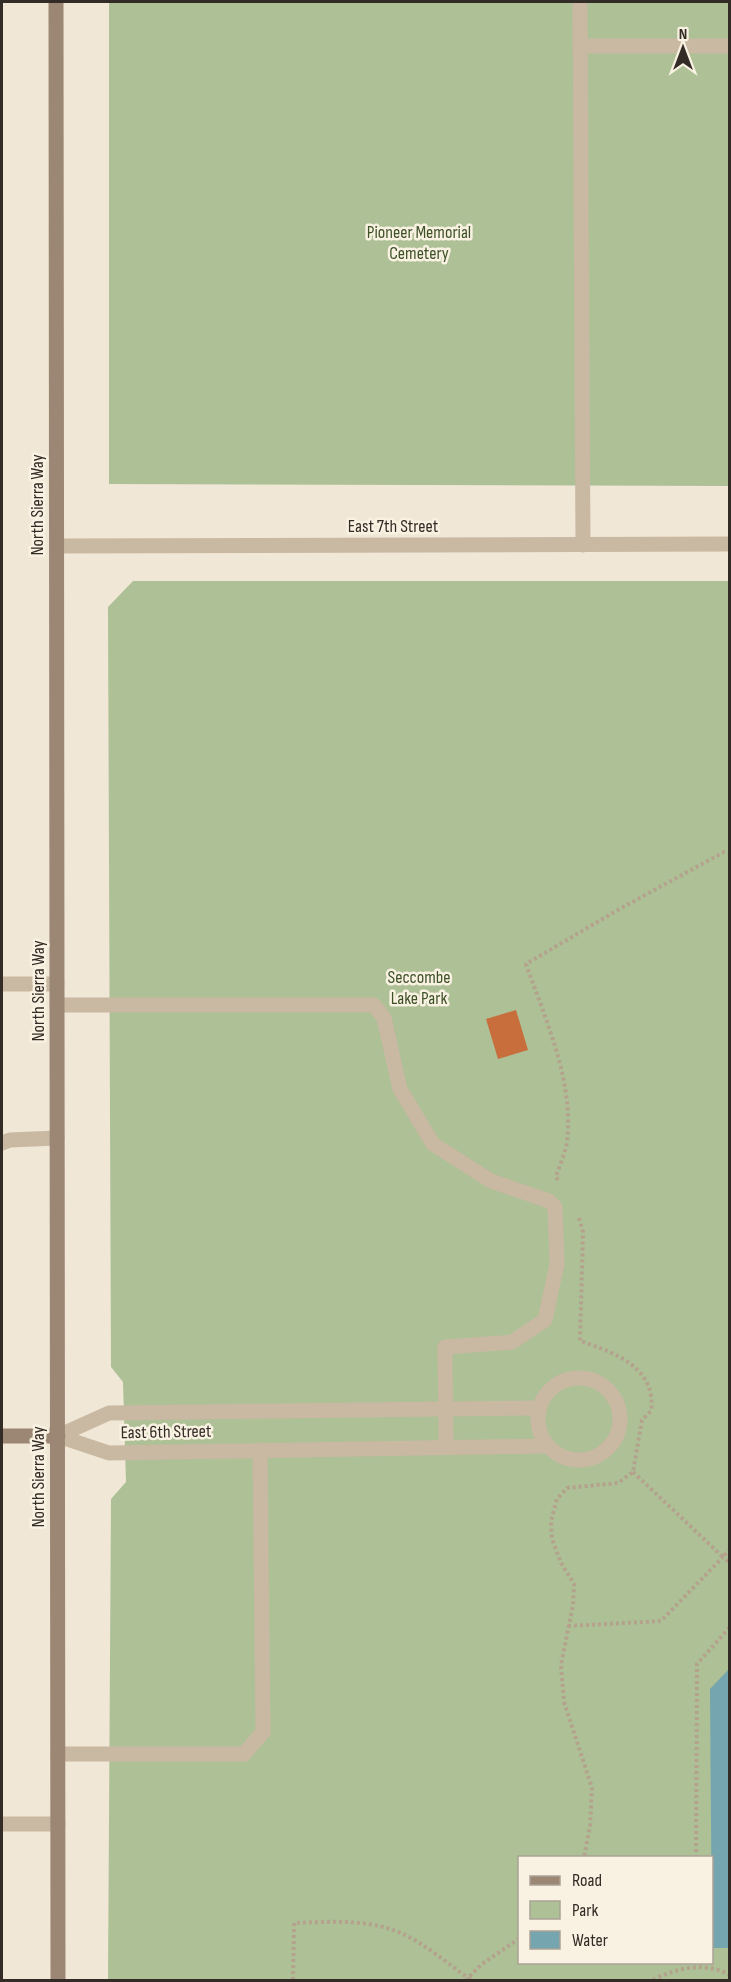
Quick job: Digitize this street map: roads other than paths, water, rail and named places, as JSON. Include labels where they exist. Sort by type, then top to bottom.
[{"type":"street","name":"North Sierra Way","points":[[56,2],[58,1980]]},
{"type":"street","points":[[580,2],[583,545]]},
{"type":"street","points":[[580,46],[729,46]]},
{"type":"street","name":"East 7th Street","points":[[57,546],[729,544]]},
{"type":"street","points":[[2,984],[57,984]]},
{"type":"street","points":[[57,1005],[374,1005],[384,1018],[400,1089],[433,1144],[490,1181],[549,1200],[555,1207],[556,1264],[545,1320],[512,1342],[445,1347],[446,1447]]},
{"type":"street","points":[[2,1143],[10,1140],[57,1138]]},
{"type":"street","points":[[580,1377],[594,1380],[606,1387],[614,1397],[619,1410],[620,1423],[617,1436],[609,1447],[598,1455],[585,1460],[571,1459],[548,1446],[541,1434],[538,1421],[539,1408],[545,1396],[567,1379],[580,1377]]},
{"type":"street","name":"East 6th Street","points":[[58,1436],[110,1413],[539,1408]]},
{"type":"street","points":[[2,1436],[58,1436]]},
{"type":"street","name":"East 6th Street","points":[[58,1436],[109,1453],[548,1446]]},
{"type":"street","points":[[58,1754],[244,1754],[263,1732],[260,1450]]},
{"type":"street","points":[[2,1824],[58,1824]]},
{"type":"water","points":[[729,1669],[729,1948],[713,1948],[710,1689]]},
{"type":"park label","name":"Pioneer Memorial Cemetery","points":[[419,242]]},
{"type":"park label","name":"Seccombe Lake Park","points":[[419,987]]}]
